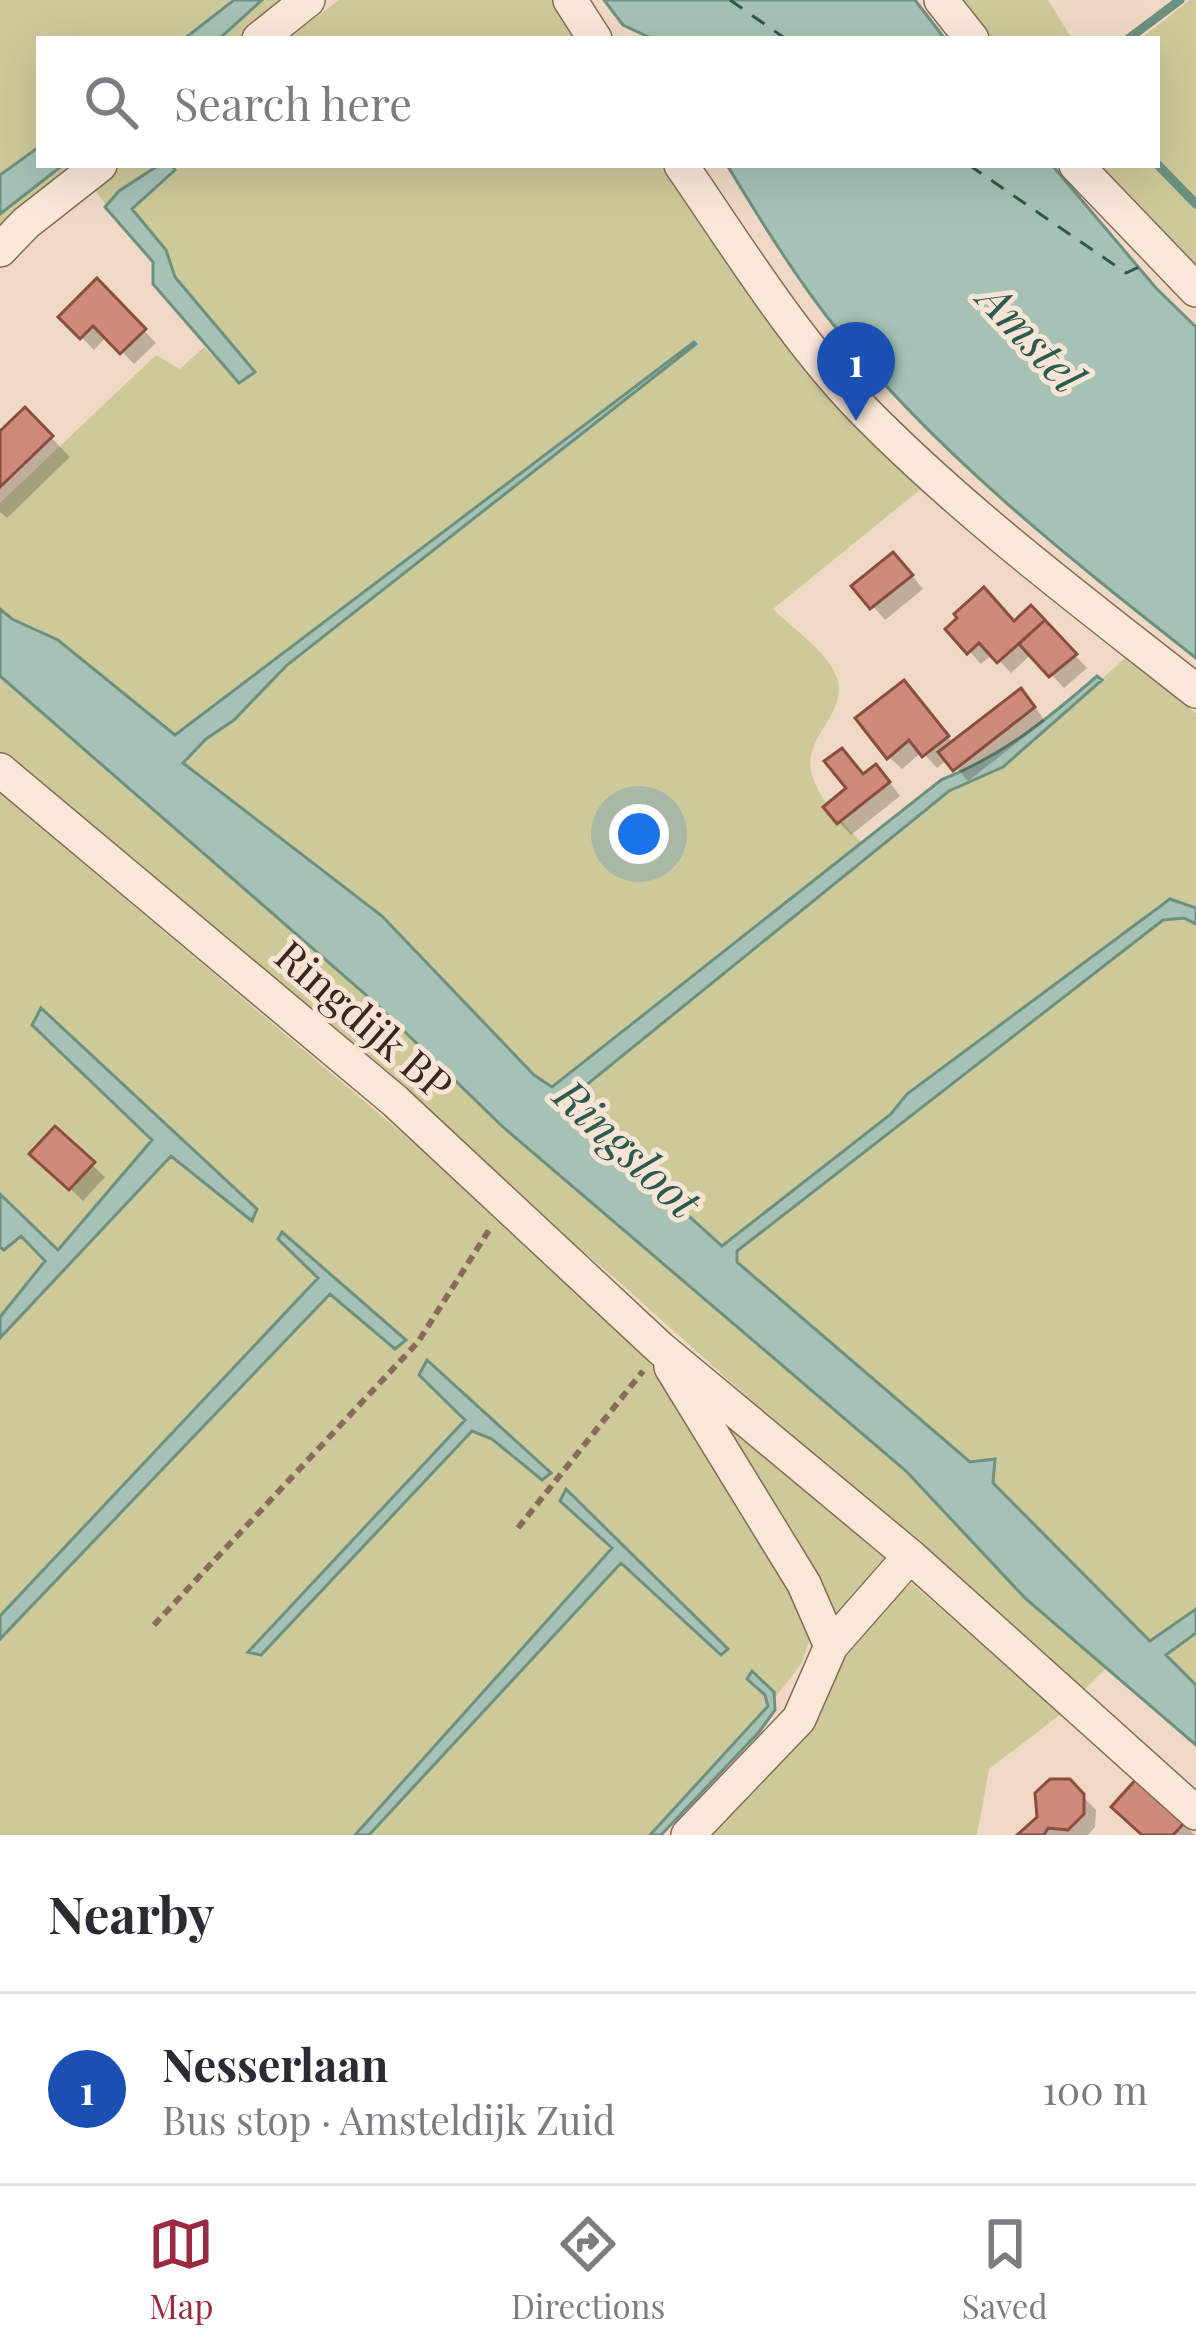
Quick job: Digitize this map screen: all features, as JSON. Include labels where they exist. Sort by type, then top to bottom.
[{"type":"street","points":[[263,36],[308,0]]},
{"type":"street","points":[[570,0],[593,36]]},
{"type":"street","points":[[941,0],[970,36]]},
{"type":"street","points":[[0,250],[96,168]]},
{"type":"street","points":[[683,168],[788,318],[865,412],[1018,552],[1196,691]]},
{"type":"street","points":[[1079,168],[1196,290]]},
{"type":"street","name":"Ringdijk BP","points":[[0,770],[395,1101],[660,1348],[910,1556],[1196,1813]]},
{"type":"street","name":"Ringdijk BP","points":[[660,1348],[804,1584],[831,1646]]},
{"type":"street","points":[[688,1835],[799,1719],[831,1646],[910,1556]]},
{"type":"path","points":[[154,1624],[418,1342],[506,1204]]},
{"type":"path","points":[[518,1528],[660,1348]]},
{"type":"shaded area","points":[[0,0],[234,0],[188,36],[36,36],[36,149],[0,175]]},
{"type":"shaded area","points":[[262,0],[285,0],[241,36],[222,36]]},
{"type":"shaded area","points":[[339,0],[552,0],[580,36],[291,36]]},
{"type":"shaded area","points":[[958,0],[1048,0],[1070,36],[987,36]]},
{"type":"shaded area","points":[[1196,0],[1196,274],[1094,168],[1160,168],[1160,36],[1144,36]]},
{"type":"shaded area","points":[[59,168],[76,168],[0,229],[0,214]]},
{"type":"shaded area","points":[[114,168],[155,168],[105,204],[93,187]]},
{"type":"shaded area","points":[[673,168],[927,484],[773,609],[818,650],[837,678],[837,703],[813,749],[812,775],[826,803],[862,843],[552,1087],[534,1075],[382,916],[182,763],[234,720],[287,665],[694,342],[175,736],[58,640],[0,609],[0,503],[156,355],[180,369],[204,347],[239,383],[222,331],[175,277],[166,250],[132,209],[175,170]]},
{"type":"shaded area","points":[[1125,658],[1196,713],[1196,908],[1170,899],[907,1094],[891,1114],[721,1246],[563,1103],[949,791],[1003,767]]},
{"type":"shaded area","points":[[0,676],[373,1001],[503,1127],[907,1471],[1026,1599],[1106,1668],[1079,1695],[617,1280],[0,760]]},
{"type":"shaded area","points":[[0,793],[656,1348],[812,1632],[802,1663],[774,1699],[774,1691],[748,1680],[765,1696],[768,1706],[650,1835],[369,1835],[622,1563],[720,1655],[727,1648],[561,1501],[612,1547],[355,1835],[0,1835],[0,1639],[331,1294],[395,1348],[279,1240],[318,1277],[0,1616],[0,1338],[171,1156],[251,1220],[33,1025],[153,1139],[58,1251],[0,1194]],"holes":[[[465,1419],[551,1474],[541,1479],[492,1439],[472,1430],[262,1654],[249,1651]]]},
{"type":"shaded area","points":[[1185,918],[1196,924],[1196,1609],[1151,1641],[993,1483],[994,1459],[970,1462],[737,1261],[737,1251],[1163,920]]},
{"type":"shaded area","points":[[20,1235],[45,1261],[0,1317],[0,1247],[4,1250]]},
{"type":"shaded area","points":[[704,1391],[891,1563],[839,1626]]},
{"type":"shaded area","points":[[911,1583],[1061,1714],[989,1769],[977,1835],[709,1835],[818,1710],[842,1662],[875,1618]]},
{"type":"shaded area","points":[[1196,1633],[1196,1685],[1165,1655]]},
{"type":"water","points":[[234,0],[262,0],[222,36],[188,36]]},
{"type":"water","points":[[604,0],[915,0],[943,36],[647,36],[623,25]]},
{"type":"water","points":[[36,149],[36,168],[59,168],[0,214],[0,175]]},
{"type":"water","points":[[154,168],[174,168],[132,209],[166,250],[175,277],[255,372],[239,383],[153,284],[153,262],[105,207],[119,191]]},
{"type":"water","name":"Amstel","points":[[729,168],[1055,168],[1156,288],[1196,327],[1196,658],[1049,540],[911,412],[814,300]]},
{"type":"water","points":[[694,342],[287,665],[234,720],[183,763],[382,916],[534,1075],[552,1087],[941,780],[1004,748],[1097,676],[1102,680],[1003,767],[949,791],[564,1103],[722,1246],[891,1114],[907,1094],[1170,899],[1196,908],[1196,924],[1184,918],[1163,920],[737,1251],[737,1262],[970,1462],[995,1459],[993,1483],[1150,1641],[1196,1609],[1196,1633],[1166,1655],[1196,1685],[1196,1745],[1026,1599],[906,1471],[503,1127],[373,1001],[0,676],[0,609],[58,640],[175,735]]},
{"type":"water","points":[[41,1008],[257,1209],[252,1221],[171,1156],[0,1338],[0,1317],[45,1261],[21,1236],[4,1250],[0,1247],[0,1194],[58,1250],[152,1140],[32,1025]]},
{"type":"water","points":[[282,1232],[406,1340],[395,1349],[330,1294],[0,1639],[0,1616],[318,1278],[278,1239]]},
{"type":"water","points":[[427,1360],[551,1473],[542,1480],[492,1439],[472,1431],[261,1655],[248,1652],[465,1420],[419,1375]]},
{"type":"water","points":[[566,1489],[728,1649],[721,1655],[621,1563],[369,1835],[355,1835],[612,1548],[560,1501]]},
{"type":"water","points":[[752,1671],[774,1692],[775,1710],[661,1835],[650,1835],[768,1706],[765,1695],[747,1679]]},
{"type":"building","points":[[97,278],[146,329],[120,354],[93,326],[80,339],[58,317]]},
{"type":"building","points":[[25,407],[53,436],[0,487],[0,431]]},
{"type":"building","points":[[893,552],[913,575],[870,609],[851,586]]},
{"type":"building","points":[[984,587],[1014,621],[1031,605],[1045,620],[997,663],[979,643],[967,654],[945,629],[957,618],[954,614]]},
{"type":"building","points":[[1045,620],[1077,654],[1049,677],[1019,644]]},
{"type":"building","points":[[904,680],[949,736],[922,757],[909,740],[887,759],[855,718]]},
{"type":"building","points":[[1021,688],[1035,707],[953,771],[938,752]]},
{"type":"building","points":[[842,748],[863,774],[876,764],[890,782],[837,824],[823,807],[846,788],[824,761]]},
{"type":"building","points":[[55,1126],[95,1162],[69,1190],[29,1154]]},
{"type":"building","points":[[1138,1777],[1186,1821],[1173,1835],[1142,1835],[1111,1807]]},
{"type":"building","points":[[1050,1779],[1070,1779],[1084,1794],[1084,1814],[1068,1830],[1048,1828],[1044,1835],[1017,1835],[1037,1817],[1035,1793]]},
{"type":"waterway","points":[[1132,36],[1180,0]]},
{"type":"waterway","points":[[1160,167],[1196,204]]},
{"type":"ferry route","points":[[730,0],[782,36]]},
{"type":"ferry route","points":[[973,168],[1126,273],[1139,267]]},
{"type":"place","name":"Nesserlaan","points":[[856,421]]},
{"type":"water label","name":"Ringsloot","points":[[629,1147]]}]
